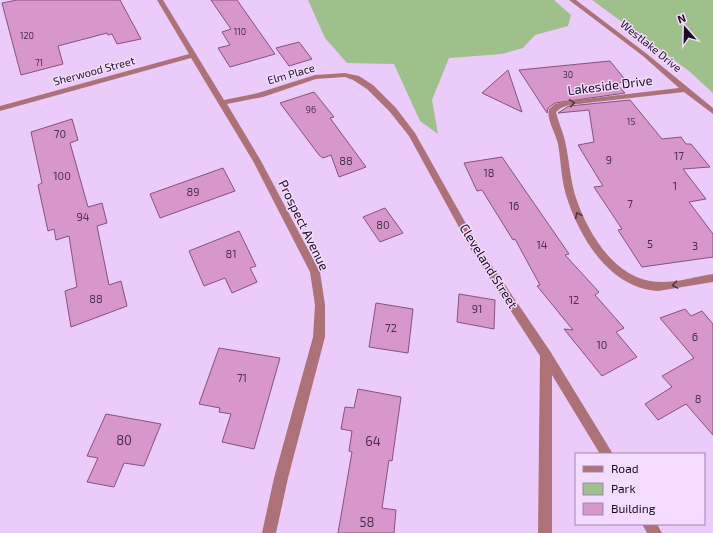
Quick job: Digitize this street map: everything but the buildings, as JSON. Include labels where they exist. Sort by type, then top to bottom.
[{"type":"street","name":"Prospect Avenue","points":[[160,0],[257,161],[315,272],[320,305],[319,337],[281,478],[269,533]]},
{"type":"street","name":"Westlake Drive","points":[[572,0],[613,30],[713,112]]},
{"type":"street","name":"Sherwood Street","points":[[0,109],[193,55]]},
{"type":"street","name":"Elm Place","points":[[222,103],[260,94],[315,77],[345,75],[356,78],[365,84]]},
{"type":"street","name":"Cleveland Street","points":[[365,84],[393,110],[412,135],[475,248],[546,355],[605,453]]},
{"type":"street","name":"Lakeside Drive","points":[[686,89],[568,103],[558,106],[552,111],[553,119],[561,137],[567,179],[574,205],[585,231],[599,252],[613,267],[628,278],[649,286],[666,286],[713,278]]},
{"type":"street","points":[[546,355],[546,533]]},
{"type":"green space","points":[[308,0],[554,0],[571,15],[568,26],[535,35],[523,48],[502,54],[449,58],[432,100],[438,134],[420,121],[394,64],[347,63],[325,38]]},
{"type":"green space","points":[[592,0],[713,0],[713,93],[689,71]]}]
